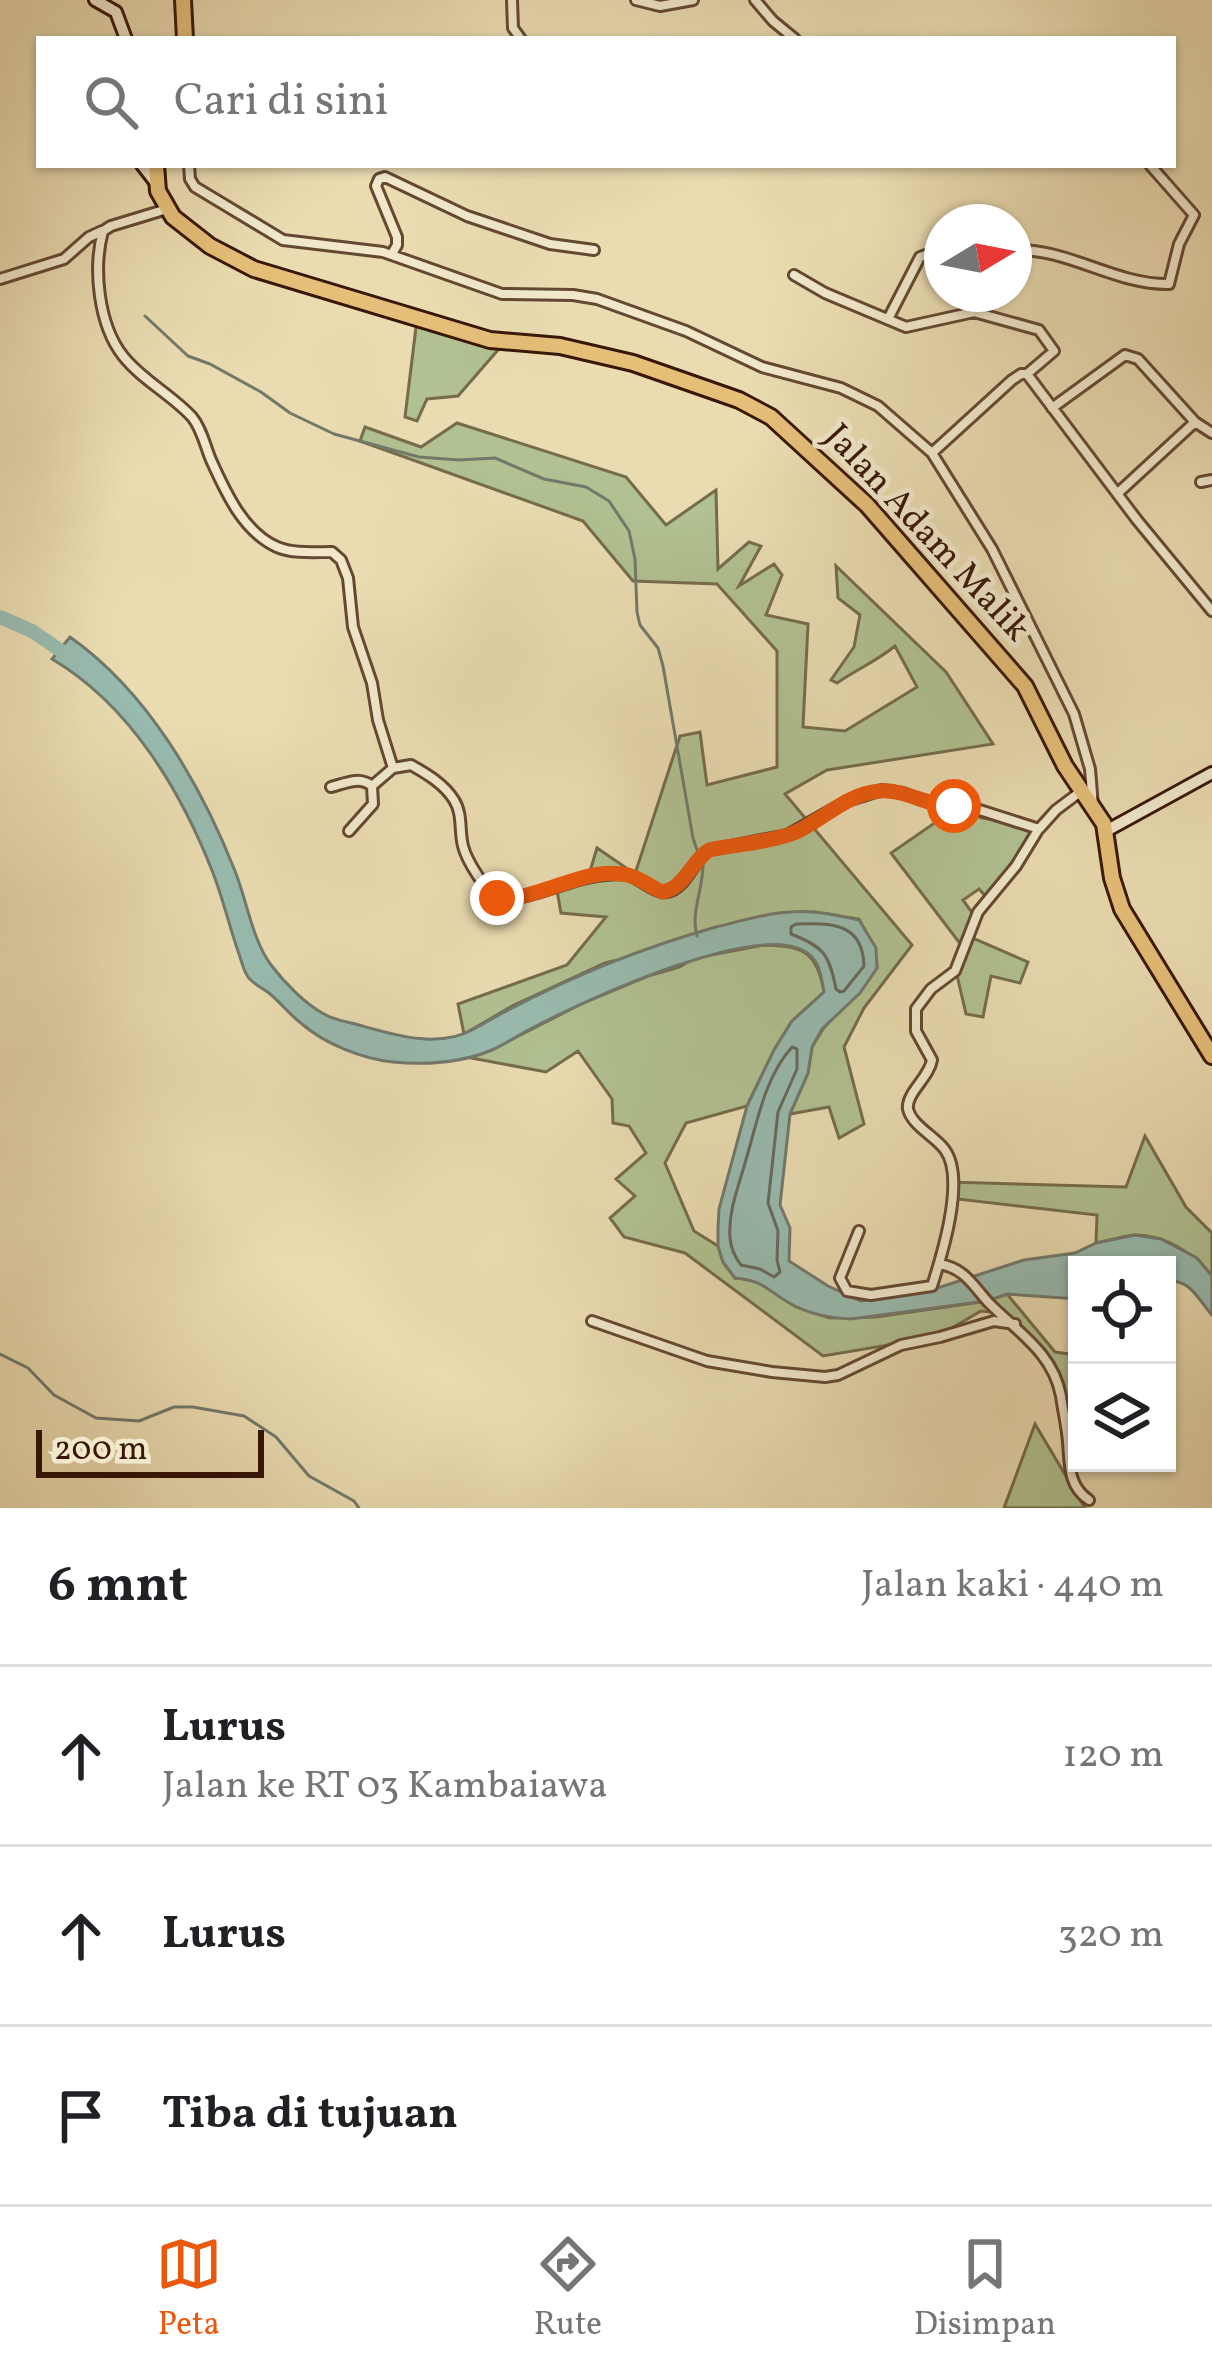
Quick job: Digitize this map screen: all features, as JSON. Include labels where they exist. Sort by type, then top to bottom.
[{"type":"highway","points":[[183,0],[185,36]]},
{"type":"highway","name":"Jalan Adam Malik","points":[[156,168],[156,183],[167,209],[210,246],[254,268],[490,340],[560,346],[633,363],[756,406],[820,459],[868,506],[1033,698],[1054,746],[1106,831],[1122,909],[1212,1056]]},
{"type":"street","points":[[95,0],[116,12],[125,36]]},
{"type":"street","points":[[512,0],[513,28],[519,36]]},
{"type":"street","points":[[636,0],[660,6],[693,0]]},
{"type":"street","points":[[755,0],[790,36]]},
{"type":"street","points":[[144,168],[156,183]]},
{"type":"street","points":[[189,168],[195,188],[283,241],[392,254],[502,294],[573,295],[624,306],[762,367],[862,396],[932,453],[992,549],[1067,698],[1087,756],[1093,808]]},
{"type":"street","points":[[1032,251],[1122,278],[1169,284],[1179,244],[1194,215],[1153,168]]},
{"type":"street","points":[[392,254],[398,240],[376,186],[385,177],[467,216],[550,244],[594,250]]},
{"type":"street","points":[[0,279],[64,259],[89,237],[167,209]]},
{"type":"street","points":[[103,231],[98,284],[103,310],[123,355],[195,421],[226,495],[253,528],[278,548],[332,552],[345,568],[353,627],[393,768]]},
{"type":"street","points":[[888,319],[924,256]]},
{"type":"street","points":[[794,275],[906,327],[974,312],[1039,330],[1054,351],[1018,376],[932,453]]},
{"type":"street","points":[[1052,408],[1130,355],[1195,422],[1212,433]]},
{"type":"street","points":[[1027,374],[1212,611]]},
{"type":"street","points":[[1118,494],[1195,422]]},
{"type":"street","points":[[1201,482],[1212,480]]},
{"type":"street","points":[[372,786],[393,768],[411,765],[433,778],[452,796],[460,814],[465,852],[487,889],[502,899],[618,874],[667,892],[709,850],[787,835],[847,801],[882,790],[939,806],[967,806],[1040,829]]},
{"type":"street","points":[[1106,831],[1212,773]]},
{"type":"street","points":[[331,787],[356,780],[372,786]]},
{"type":"street","points":[[349,830],[373,804],[372,786]]},
{"type":"street","points":[[859,1231],[842,1274],[847,1291],[871,1295],[933,1284],[950,1219],[952,1173],[947,1153],[908,1110],[908,1101],[929,1074],[932,1060],[916,1031],[916,1009],[922,997],[958,968],[978,912],[1040,829],[1082,791]]},
{"type":"street","points":[[938,1264],[963,1272],[1037,1349],[1058,1386],[1070,1473],[1089,1500]]},
{"type":"street","points":[[592,1321],[707,1361],[825,1377],[838,1376],[901,1345],[994,1321],[1015,1324]]},
{"type":"green space","points":[[417,319],[504,343],[458,396],[427,399],[417,421],[405,417]]},
{"type":"green space","points":[[457,423],[626,477],[666,525],[716,490],[718,569],[749,542],[761,546],[739,586],[774,564],[782,575],[766,615],[808,624],[803,727],[845,731],[917,687],[895,646],[837,683],[831,680],[854,647],[860,615],[838,598],[836,566],[946,672],[993,744],[827,770],[785,794],[912,945],[864,1008],[844,1047],[864,1124],[839,1138],[829,1107],[790,1114],[808,1073],[812,1047],[877,968],[875,948],[859,919],[814,912],[605,963],[464,1034],[458,1004],[567,965],[606,917],[561,913],[556,885],[588,878],[597,848],[635,874],[680,736],[700,732],[707,785],[777,767],[777,651],[717,584],[633,581],[583,521],[360,441],[365,427],[421,447]]},
{"type":"green space","points":[[952,811],[1010,822],[1039,834],[990,901],[979,889],[963,900],[976,918],[970,937],[1028,962],[1020,983],[991,976],[983,1017],[966,1014],[957,975],[965,950],[891,853]]},
{"type":"green space","points":[[764,945],[789,947],[812,960],[824,992],[792,1021],[747,1106],[686,1123],[665,1163],[694,1231],[718,1246],[735,1278],[756,1280],[796,1307],[830,1318],[876,1317],[1007,1294],[1055,1352],[1068,1354],[1068,1400],[1038,1345],[1007,1314],[981,1311],[936,1337],[823,1356],[685,1253],[624,1237],[610,1218],[635,1196],[616,1179],[646,1153],[629,1126],[613,1123],[612,1099],[578,1051],[546,1072],[466,1057],[695,958]]},
{"type":"green space","points":[[1145,1136],[1186,1207],[1212,1233],[1212,1276],[1188,1253],[1158,1238],[1135,1235],[1096,1243],[1097,1215],[949,1198],[948,1182],[1126,1187]]},
{"type":"green space","points":[[1035,1424],[1085,1508],[1004,1508]]},
{"type":"water","points":[[70,637],[98,659],[148,713],[206,806],[264,955],[295,992],[324,1014],[402,1036],[446,1038],[474,1029],[592,970],[716,927],[789,912],[859,920],[876,948],[877,968],[860,993],[822,1029],[790,1114],[780,1205],[790,1228],[789,1261],[861,1301],[925,1292],[1024,1260],[1075,1253],[1135,1235],[1161,1239],[1197,1258],[1212,1276],[1212,1315],[1188,1287],[1176,1281],[1176,1256],[1068,1256],[1068,1298],[1007,1294],[987,1301],[851,1319],[805,1310],[759,1284],[735,1278],[718,1246],[719,1209],[747,1106],[774,1050],[792,1021],[824,992],[811,956],[782,945],[711,955],[627,984],[492,1050],[456,1060],[381,1060],[345,1049],[322,1038],[248,977],[213,873],[169,781],[106,700],[52,659]]},
{"type":"waterway","points":[[145,316],[188,356],[334,434],[419,457],[495,458],[544,479],[586,487],[609,501],[629,531],[637,612],[663,666],[698,853]]},
{"type":"waterway","points":[[0,617],[32,631],[73,659]]},
{"type":"waterway","points":[[697,936],[703,862]]},
{"type":"waterway","points":[[0,1354],[28,1368],[54,1395],[96,1418],[139,1421],[174,1407],[244,1416],[276,1437],[309,1476],[359,1508]]},
{"type":"route","points":[[497,898],[618,874],[667,892],[709,850],[787,835],[869,792],[893,791],[929,804],[954,806]]}]
